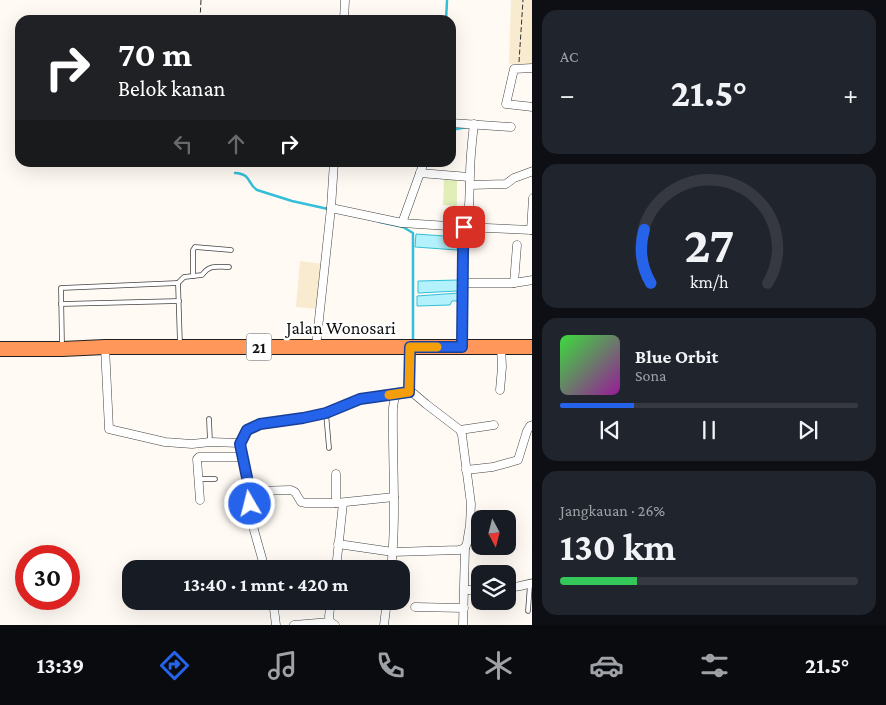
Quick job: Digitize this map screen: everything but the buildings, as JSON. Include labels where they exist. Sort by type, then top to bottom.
[{"type":"highway","name":"Jalan Wonosari","points":[[0,349],[532,346]]},
{"type":"street","points":[[344,15],[345,0]]},
{"type":"street","points":[[532,68],[515,68],[512,71],[506,104],[532,107]]},
{"type":"street","points":[[456,122],[511,127]]},
{"type":"street","points":[[462,347],[464,227],[468,215],[474,124]]},
{"type":"street","points":[[316,347],[334,167]]},
{"type":"street","points":[[404,224],[422,167]]},
{"type":"street","points":[[420,173],[470,181],[506,184],[514,178],[532,171]]},
{"type":"street","points":[[331,208],[404,224],[532,230],[532,198]]},
{"type":"street","points":[[514,283],[517,245]]},
{"type":"street","points":[[462,283],[514,283],[532,280]]},
{"type":"street","points":[[105,347],[108,429],[166,442],[240,444]]},
{"type":"street","points":[[409,392],[413,347]]},
{"type":"street","points":[[500,390],[501,347]]},
{"type":"street","points":[[262,560],[251,516],[250,492],[240,444],[247,430],[254,426],[326,413],[360,399],[409,392],[460,430],[462,435],[471,504],[468,543],[465,548],[466,590],[463,625]]},
{"type":"street","points":[[392,560],[394,497],[393,408],[396,394]]},
{"type":"street","points":[[460,430],[494,425]]},
{"type":"street","points":[[466,470],[493,467],[518,460],[527,430],[532,425]]},
{"type":"street","points":[[200,500],[197,459],[199,457],[242,457]]},
{"type":"street","points":[[336,474],[340,503],[337,560]]},
{"type":"street","points":[[250,492],[291,490],[295,492],[301,502],[306,503],[340,503],[394,497]]},
{"type":"street","points":[[338,544],[393,552],[459,550],[465,548]]},
{"type":"street","points":[[516,586],[531,583]]},
{"type":"street","points":[[466,590],[471,590]]},
{"type":"street","points":[[415,607],[464,608]]},
{"type":"street","points":[[274,610],[276,625]]},
{"type":"street","points":[[294,625],[333,623],[329,616],[330,610]]},
{"type":"street","points":[[384,625],[386,610]]},
{"type":"lane","points":[[193,276],[192,250],[195,247],[231,250]]},
{"type":"lane","points":[[62,350],[61,288],[178,283],[184,277],[202,275],[210,267],[229,267]]},
{"type":"lane","points":[[178,283],[180,347]]},
{"type":"lane","points":[[61,304],[179,301]]},
{"type":"lane","points":[[326,413],[329,448]]},
{"type":"lane","points":[[209,419],[210,442]]},
{"type":"lane","points":[[198,479],[215,479]]},
{"type":"lane","points":[[528,610],[531,583]]},
{"type":"path","points":[[200,15],[201,0]]},
{"type":"path","points":[[519,68],[523,0]]},
{"type":"shaded area","points":[[511,0],[532,0],[532,65],[509,64]]},
{"type":"shaded area","points":[[300,261],[323,264],[319,309],[296,307]]},
{"type":"green space","points":[[450,178],[457,181],[457,206],[443,205],[444,180]]},
{"type":"water","points":[[416,234],[458,237],[457,250],[415,247]]},
{"type":"water","points":[[459,280],[458,291],[418,293],[418,281]]},
{"type":"water","points":[[459,293],[459,301],[452,301],[450,305],[417,306],[417,296]]},
{"type":"waterway","points":[[446,15],[447,1]]},
{"type":"waterway","points":[[456,129],[467,127]]},
{"type":"waterway","points":[[235,173],[247,177],[257,190],[292,201],[328,209]]},
{"type":"waterway","points":[[380,222],[403,227],[413,233],[413,342]]},
{"type":"slow traffic","points":[[389,395],[409,392],[410,347],[437,347]]},
{"type":"route","points":[[250,504],[250,492],[240,444],[247,430],[260,424],[326,413],[360,399],[409,392],[410,347],[462,347],[464,227]]}]
